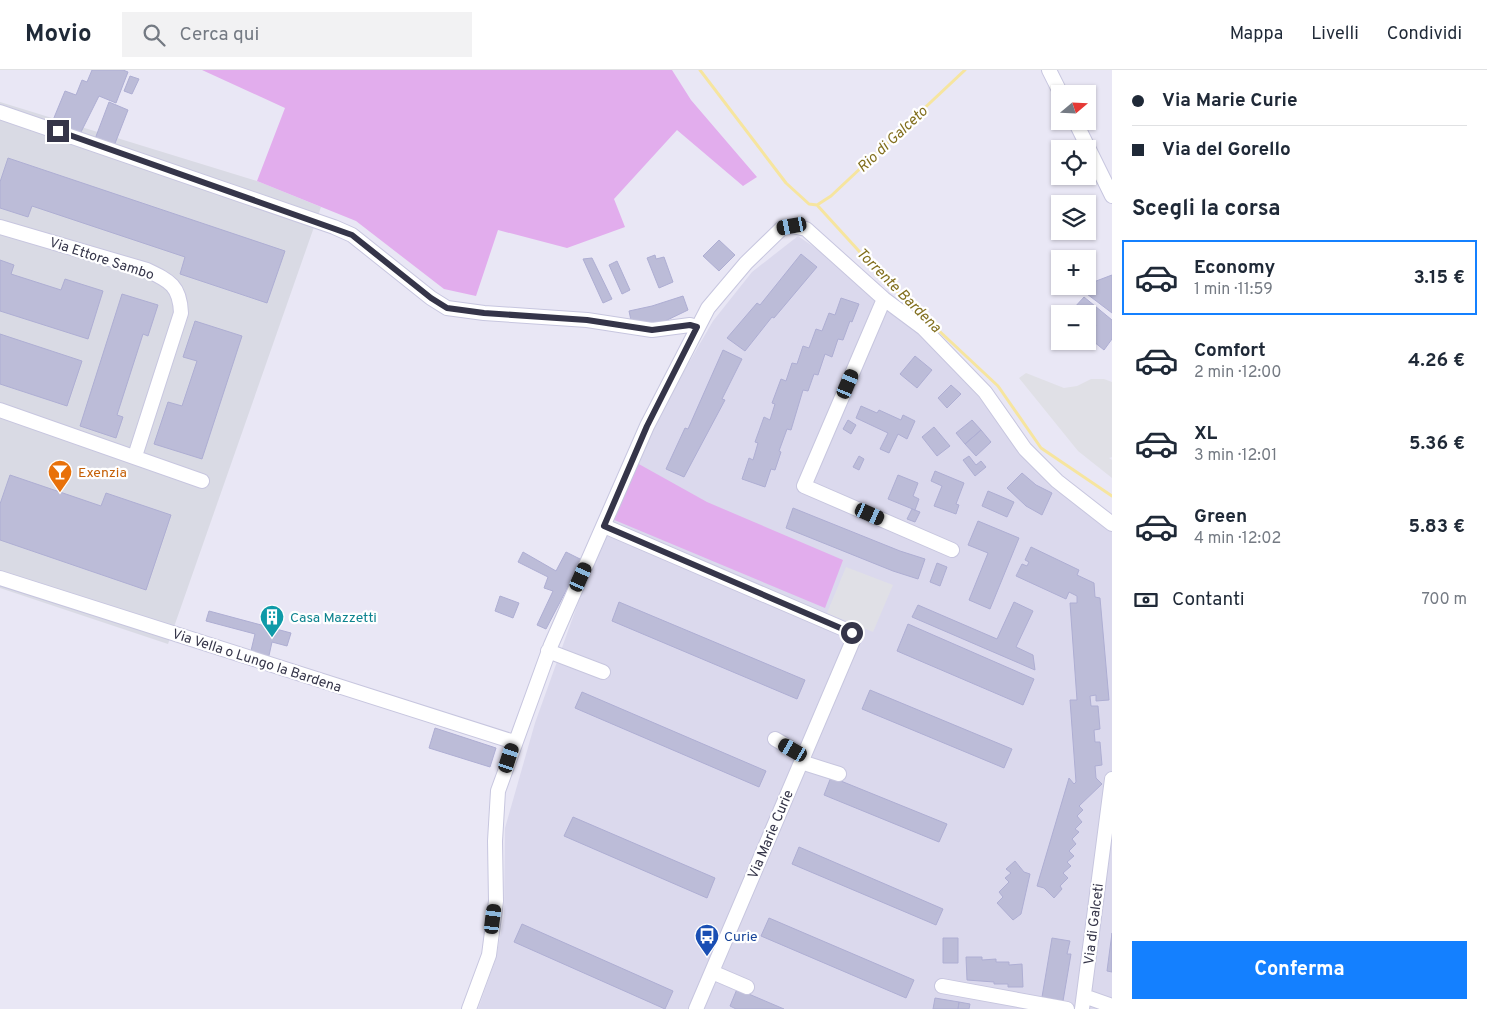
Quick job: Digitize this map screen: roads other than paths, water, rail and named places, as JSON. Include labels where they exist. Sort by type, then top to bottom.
[{"type":"street","points":[[1049,70],[1056,85]]},
{"type":"street","points":[[0,112],[334,227],[352,235],[431,298],[447,308],[484,313],[587,320],[652,330],[690,325],[697,327]]},
{"type":"street","points":[[1079,130],[1112,196]]},
{"type":"street","points":[[469,1009],[489,955],[496,901],[495,841],[498,791],[548,651],[647,426],[697,327],[708,308],[753,256],[782,228],[792,226],[806,229],[884,299],[923,328],[985,392],[1025,449],[1057,482],[1112,524]]},
{"type":"street","name":"Via Ettore Sambo","points":[[0,227],[147,270],[169,281],[175,288],[180,302],[181,313],[135,456]]},
{"type":"street","points":[[884,299],[804,486],[952,550]]},
{"type":"street","points":[[0,410],[202,481]]},
{"type":"street","name":"Via Marie Curie","points":[[604,526],[852,633],[854,641],[696,1009]]},
{"type":"street","name":"Via Vella o Lungo la Bardena","points":[[0,578],[514,742]]},
{"type":"street","points":[[548,651],[603,672]]},
{"type":"street","points":[[774,739],[802,759],[839,774]]},
{"type":"street","name":"Via di Galceti","points":[[1083,1002],[1112,779]]},
{"type":"street","points":[[712,972],[747,987]]},
{"type":"street","points":[[942,986],[1068,1009]]},
{"type":"street","points":[[1083,1002],[1112,1006]]},
{"type":"waterway","name":"Torrente Bardena","points":[[700,70],[786,183],[809,204],[817,205],[889,284],[998,386],[1041,448],[1112,496]]},
{"type":"waterway","name":"Rio di Galceto","points":[[817,205],[831,196],[965,70]]},
{"type":"place","name":"Exenzia","points":[[60,493]]},
{"type":"place","name":"Casa Mazzetti","points":[[272,638]]},
{"type":"place","name":"Curie","points":[[707,957]]}]
